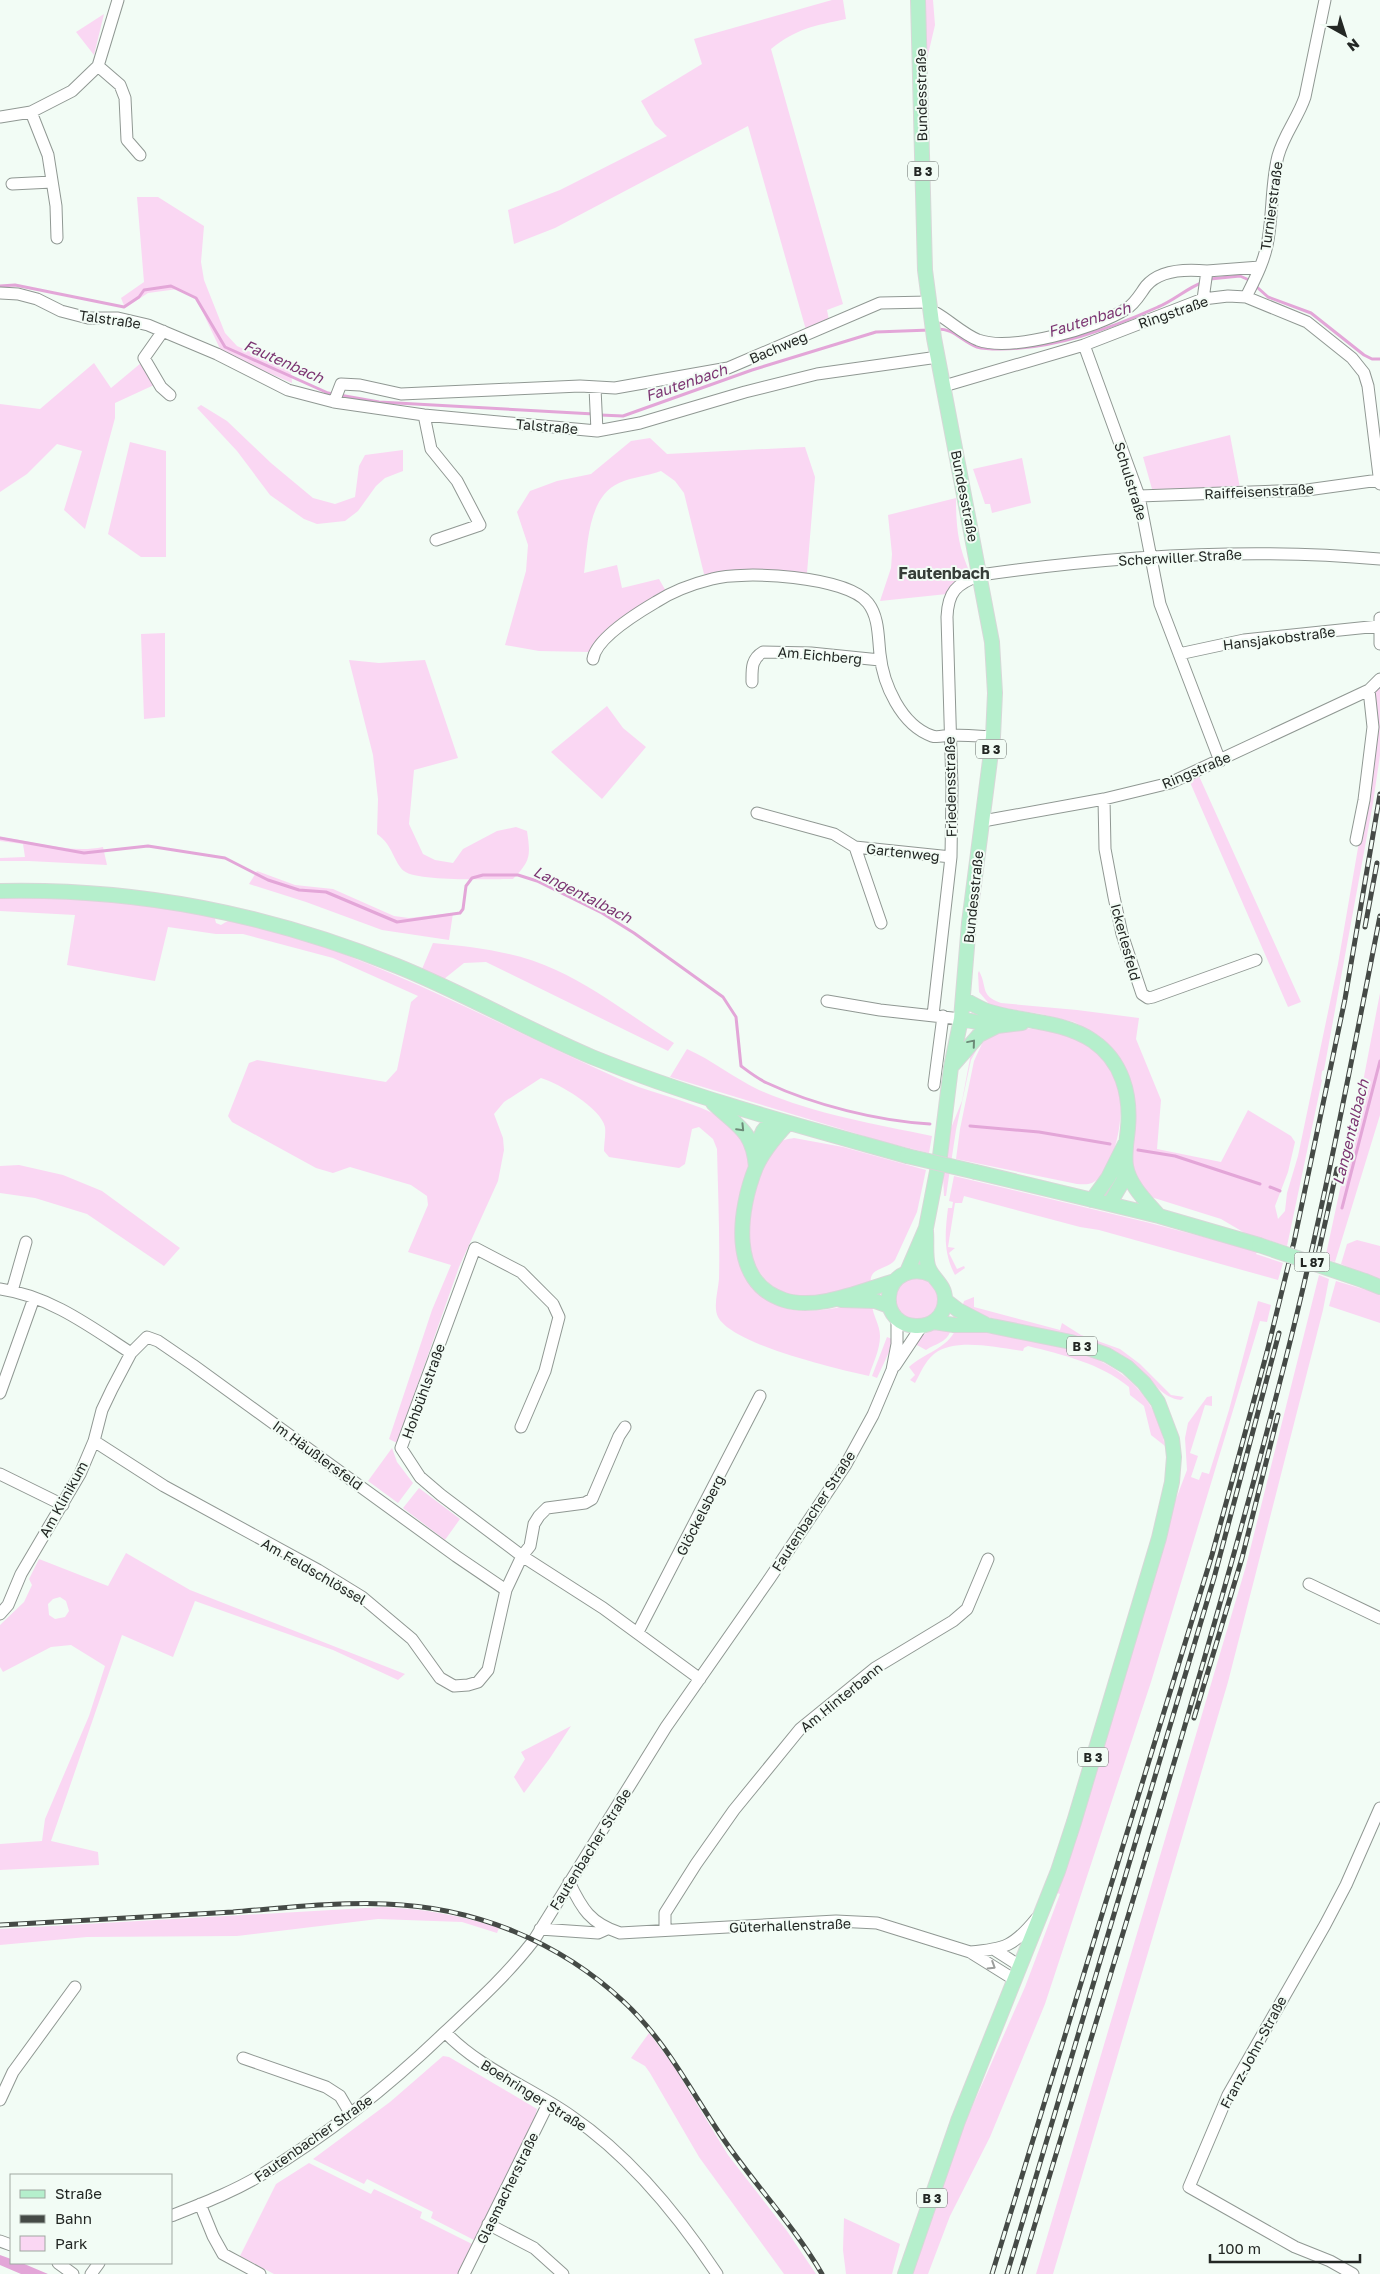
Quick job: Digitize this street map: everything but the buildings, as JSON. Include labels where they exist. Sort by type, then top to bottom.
[{"type":"main road","name":"Bundesstraße","points":[[918,0],[925,270],[931,319],[992,642],[995,693],[993,737],[970,923],[961,1019],[951,1067],[940,1156],[926,1228]]},
{"type":"main road","name":"L 87","points":[[0,891],[67,891],[164,900],[226,913],[315,936],[399,967],[592,1057],[690,1094],[772,1120],[907,1156],[1159,1216],[1259,1244],[1380,1287]]},
{"type":"main road","points":[[963,999],[987,1011],[1064,1027],[1079,1033],[1093,1041],[1110,1058],[1123,1080],[1128,1096],[1129,1113],[1126,1166],[1123,1182],[1110,1203]]},
{"type":"main road","points":[[961,1019],[997,1026]]},
{"type":"main road","points":[[951,1067],[979,1035],[997,1026],[1033,1021]]},
{"type":"main road","points":[[708,1099],[744,1130],[755,1149],[756,1167]]},
{"type":"main road","points":[[755,1149],[763,1131],[772,1120]]},
{"type":"main road","points":[[787,1124],[771,1143],[756,1167],[741,1237],[744,1260],[748,1269],[769,1292],[784,1301],[805,1303],[838,1300],[875,1301],[889,1306]]},
{"type":"main road","points":[[1092,1200],[1108,1178],[1126,1140]]},
{"type":"main road","points":[[1126,1166],[1136,1188],[1159,1216]]},
{"type":"main road","name":"B 3","points":[[895,1281],[907,1272],[926,1228]]},
{"type":"main road","name":"B 3","points":[[926,1228],[927,1256],[932,1275],[942,1286],[945,1300],[958,1310],[988,1325]]},
{"type":"main road","points":[[907,1272],[920,1271],[932,1275]]},
{"type":"main road","points":[[838,1300],[895,1281]]},
{"type":"main road","points":[[895,1281],[890,1288],[889,1306],[897,1319]]},
{"type":"main road","points":[[928,1324],[940,1316],[945,1300]]},
{"type":"main road","name":"B 3","points":[[897,1319],[912,1327],[928,1324],[988,1325],[1070,1342],[1107,1355],[1127,1367],[1144,1382],[1158,1402],[1166,1420],[1173,1448],[1172,1482],[1159,1538],[1074,1822],[1041,1913],[958,2121],[905,2274]]},
{"type":"street","points":[[0,117],[31,112],[72,91],[98,66],[118,0]]},
{"type":"street","name":"Turnierstraße","points":[[1248,294],[1256,279],[1268,240],[1278,156],[1284,139],[1303,104],[1325,0]]},
{"type":"street","points":[[98,66],[120,85],[125,98],[127,140],[140,155]]},
{"type":"street","points":[[31,112],[48,155],[56,206],[57,238]]},
{"type":"street","points":[[12,184],[52,182]]},
{"type":"street","points":[[931,319],[936,312],[968,335],[988,342],[1042,339],[1072,332],[1126,309],[1156,278],[1176,271],[1205,284],[1260,267]]},
{"type":"street","name":"Ringstraße","points":[[944,386],[1084,345],[1205,284],[1248,294],[1307,322],[1341,348],[1364,373],[1368,386],[1379,482]]},
{"type":"street","name":"Talstraße","points":[[0,293],[18,294],[38,299],[61,311],[88,318],[118,318],[148,325],[217,354],[288,390],[334,402],[424,416],[597,431],[640,423],[728,397],[817,374],[938,357]]},
{"type":"street","name":"Bachweg","points":[[334,402],[341,384],[360,385],[401,394],[580,386],[615,388],[728,368],[880,303],[931,319]]},
{"type":"street","name":"Talstraße","points":[[163,331],[144,358],[161,387],[170,395]]},
{"type":"street","name":"Schulstraße","points":[[1084,345],[1139,496],[1160,604],[1220,760]]},
{"type":"street","points":[[595,388],[597,431]]},
{"type":"street","points":[[424,416],[431,448],[457,480],[480,525],[436,540]]},
{"type":"street","name":"Raiffeisenstraße","points":[[1139,496],[1307,490],[1379,482]]},
{"type":"street","name":"Scherwiller Straße","points":[[980,575],[1150,556],[1269,554],[1380,559]]},
{"type":"street","name":"Am Eichberg","points":[[592,659],[598,645],[623,624],[674,591],[714,578],[777,575],[841,587],[864,599],[876,616],[880,660],[896,704],[914,725],[934,737],[950,735],[993,737]]},
{"type":"street","name":"Friedensstraße","points":[[934,1085],[951,857],[952,787],[947,601],[951,593],[966,580],[980,575]]},
{"type":"street","points":[[1380,618],[1380,644]]},
{"type":"street","name":"Hansjakobstraße","points":[[1179,654],[1244,640],[1379,626]]},
{"type":"street","name":"Am Eichberg","points":[[752,682],[752,667],[757,656],[763,652],[811,653],[880,660]]},
{"type":"street","name":"Ringstraße","points":[[982,821],[1104,799],[1170,783],[1368,690],[1380,680]]},
{"type":"street","points":[[1356,840],[1364,800],[1373,727],[1368,690]]},
{"type":"street","name":"Ickerlesfeld","points":[[1104,799],[1105,849],[1114,897],[1122,934],[1142,994],[1148,998],[1153,997],[1256,960]]},
{"type":"street","name":"Gartenweg","points":[[757,813],[834,834],[855,847],[951,857]]},
{"type":"street","name":"Gartenweg","points":[[855,847],[881,923]]},
{"type":"street","points":[[826,1001],[880,1010],[961,1019]]},
{"type":"street","points":[[12,1291],[26,1242]]},
{"type":"street","name":"Hohbühlstraße","points":[[521,1427],[545,1371],[559,1317],[553,1304],[522,1272],[475,1248],[401,1448],[420,1477],[441,1496],[522,1556],[638,1632],[700,1678]]},
{"type":"street","points":[[0,1289],[12,1291],[58,1307],[131,1353]]},
{"type":"street","points":[[0,1393],[34,1298]]},
{"type":"street","name":"Fautenbacher Straße","points":[[172,2216],[260,2176],[350,2113],[381,2090],[508,1972],[540,1929],[666,1727],[845,1466],[874,1415],[892,1370],[897,1319]]},
{"type":"street","name":"Fautenbacher Straße","points":[[892,1370],[928,1324]]},
{"type":"street","name":"Im Häußlersfeld","points":[[131,1353],[147,1336],[158,1341],[506,1590]]},
{"type":"street","name":"Am Klinikum","points":[[0,1614],[8,1606],[21,1574],[80,1474],[94,1441],[102,1410],[131,1353]]},
{"type":"street","name":"Glöckelsberg","points":[[638,1632],[760,1396]]},
{"type":"street","name":"Am Feldschlössel","points":[[94,1441],[164,1486],[318,1570],[362,1597],[412,1639],[440,1678],[454,1686],[478,1682],[488,1670],[506,1590],[522,1556],[530,1546],[534,1524],[547,1508],[585,1504],[592,1499],[619,1436],[625,1427]]},
{"type":"street","points":[[0,1474],[63,1505]]},
{"type":"street","name":"Am Hinterbann","points":[[665,1930],[665,1913],[696,1864],[734,1810],[800,1729],[875,1668],[953,1622],[967,1609],[988,1559]]},
{"type":"street","points":[[1309,1584],[1380,1618]]},
{"type":"street","name":"Franz-John-Straße","points":[[1353,2274],[1330,2261],[1295,2247],[1189,2187],[1228,2095],[1325,1925],[1346,1885],[1380,1808]]},
{"type":"street","points":[[569,1882],[585,1912],[607,1929]]},
{"type":"street","name":"Güterhallenstraße","points":[[970,1952],[994,1950],[1014,1943],[1041,1913]]},
{"type":"street","name":"Güterhallenstraße","points":[[540,1929],[598,1933],[607,1929],[620,1932],[756,1927],[836,1921],[876,1923],[970,1952],[1015,1980]]},
{"type":"street","points":[[994,1950],[1020,1966]]},
{"type":"street","points":[[0,2100],[13,2072],[75,1987]]},
{"type":"street","name":"Boehringer Straße","points":[[445,2032],[462,2050],[549,2102],[601,2139],[636,2172],[696,2242],[717,2274]]},
{"type":"street","points":[[243,2058],[326,2087],[340,2096],[350,2113]]},
{"type":"street","name":"Glasmacherstraße","points":[[464,2274],[549,2102]]},
{"type":"street","points":[[200,2204],[213,2236],[223,2254],[260,2274]]},
{"type":"street","points":[[488,2224],[534,2248],[563,2274]]},
{"type":"street","points":[[59,2264],[73,2274]]},
{"type":"green space","points":[[832,0],[843,0],[846,19],[798,32],[771,49],[843,304],[827,310],[829,320],[806,330],[748,126],[555,228],[514,244],[508,210],[560,190],[667,136],[655,125],[641,101],[702,64],[694,39]]},
{"type":"green space","points":[[925,0],[933,0],[935,25],[927,59]]},
{"type":"green space","points":[[104,14],[94,55],[76,32]]},
{"type":"green space","points":[[137,197],[158,197],[204,226],[201,262],[204,280],[225,333],[237,346],[291,370],[292,383],[222,353],[196,298],[178,289],[148,293],[125,308],[121,298],[144,282]]},
{"type":"green space","points":[[94,363],[111,388],[141,363],[154,385],[115,403],[115,418],[85,529],[64,510],[82,451],[57,444],[27,474],[0,492],[0,404],[40,409]]},
{"type":"green space","points":[[201,405],[227,421],[271,463],[313,498],[335,504],[355,497],[359,466],[365,455],[403,450],[403,471],[385,478],[376,486],[358,511],[345,521],[317,524],[304,519],[270,495],[237,451],[197,408]]},
{"type":"green space","points":[[1230,435],[1240,488],[1152,489],[1143,457]]},
{"type":"green space","points":[[650,438],[667,454],[805,447],[815,477],[807,573],[704,574],[684,493],[675,481],[661,471],[619,483],[601,499],[591,522],[584,573],[617,565],[622,588],[659,579],[667,593],[590,652],[539,651],[505,645],[526,571],[528,545],[517,512],[530,491],[557,481],[591,474],[631,441]]},
{"type":"green space","points":[[130,442],[166,451],[166,557],[141,557],[108,534]]},
{"type":"green space","points":[[1022,458],[1031,503],[992,513],[990,504],[985,504],[973,469]]},
{"type":"green space","points":[[956,498],[958,536],[970,573],[947,594],[880,601],[891,568],[892,554],[888,515]]},
{"type":"green space","points":[[165,633],[165,717],[144,719],[141,634]]},
{"type":"green space","points":[[349,660],[379,663],[425,660],[458,758],[414,770],[409,824],[423,854],[435,860],[453,863],[463,849],[497,831],[516,827],[527,831],[528,858],[523,868],[513,879],[424,877],[412,875],[401,868],[387,843],[377,834],[378,799],[373,755]]},
{"type":"green space","points":[[1380,687],[1380,755],[1373,803],[1324,1070],[1322,1071],[1322,1080],[1287,1246],[1262,1238],[1260,1240],[1255,1239],[1221,1219],[1151,1197],[1142,1189],[1133,1175],[1123,1068],[1114,1051],[1098,1035],[1074,1022],[1041,1014],[991,1006],[979,992],[978,973],[979,971],[987,994],[1001,1003],[1139,1018],[1136,1039],[1161,1100],[1157,1149],[1221,1162],[1248,1110],[1291,1136],[1295,1142],[1288,1172],[1275,1206],[1278,1219],[1285,1211],[1287,1193],[1298,1156],[1338,964],[1364,813],[1373,694]]},
{"type":"green space","points":[[607,706],[623,728],[646,747],[602,799],[551,752]]},
{"type":"green space","points":[[1199,776],[1301,1002],[1288,1007],[1189,780]]},
{"type":"green space","points":[[0,837],[65,848],[90,849],[103,847],[107,865],[0,861],[0,858],[25,857],[23,844],[0,841]]},
{"type":"green space","points":[[257,871],[295,885],[333,889],[394,916],[409,918],[453,913],[449,940],[382,930],[306,902],[249,884]]},
{"type":"green space","points":[[0,897],[81,897],[214,915],[216,923],[221,925],[230,920],[238,920],[276,930],[341,953],[423,987],[624,1081],[686,1102],[715,1115],[741,1133],[748,1150],[748,1171],[737,1221],[736,1236],[740,1263],[747,1275],[757,1288],[772,1301],[783,1307],[795,1310],[808,1311],[872,1305],[879,1328],[880,1341],[869,1376],[812,1362],[764,1346],[728,1327],[718,1317],[716,1304],[719,1279],[717,1149],[713,1139],[699,1127],[692,1129],[685,1164],[679,1168],[609,1157],[604,1151],[605,1127],[596,1112],[578,1097],[558,1085],[541,1078],[504,1102],[494,1114],[503,1138],[504,1150],[498,1181],[459,1267],[397,1443],[389,1439],[432,1310],[451,1265],[408,1252],[428,1205],[427,1196],[411,1185],[350,1167],[333,1173],[316,1168],[232,1122],[228,1116],[249,1063],[257,1060],[386,1082],[397,1070],[411,1002],[418,996],[333,958],[243,934],[216,934],[168,927],[155,981],[67,965],[75,915],[0,911]]},
{"type":"green space","points":[[433,943],[496,951],[542,964],[587,986],[674,1043],[668,1051],[486,962],[464,963],[444,979],[422,969]]},
{"type":"green space","points":[[1380,993],[1380,1115],[1335,1262],[1325,1259]]},
{"type":"green space","points":[[1018,1028],[1054,1032],[1080,1040],[1099,1054],[1115,1079],[1121,1102],[1116,1142],[1107,1167],[1100,1177],[1092,1183],[1077,1184],[956,1159],[974,1061],[986,1035]]},
{"type":"green space","points":[[981,1042],[971,1060],[956,1130],[946,1196],[944,1196],[943,1176],[951,1128],[962,1101],[971,1053]]},
{"type":"green space","points":[[687,1049],[759,1090],[801,1106],[844,1118],[932,1136],[929,1153],[884,1142],[670,1077]]},
{"type":"green space","points":[[794,1138],[843,1147],[926,1170],[917,1212],[895,1260],[872,1274],[871,1284],[823,1296],[798,1297],[781,1292],[774,1287],[756,1266],[749,1247],[749,1232],[758,1183],[770,1154],[776,1145],[782,1141]]},
{"type":"green space","points":[[19,1165],[63,1175],[102,1191],[180,1248],[164,1266],[87,1214],[35,1198],[0,1193],[0,1166]]},
{"type":"green space","points":[[954,1176],[1257,1251],[1256,1254],[1283,1263],[1278,1280],[1099,1230],[1080,1227],[964,1196],[962,1203],[955,1203],[948,1247],[955,1248],[949,1253],[957,1269],[964,1266],[965,1268],[955,1275],[948,1258],[946,1234],[948,1208],[952,1208],[953,1202],[949,1201]]},
{"type":"green space","points":[[1357,1240],[1380,1246],[1380,1281],[1341,1264],[1347,1244]]},
{"type":"green space","points":[[1319,1275],[1329,1279],[1323,1310],[1228,1682],[1053,2274],[1036,2274],[1246,1566]]},
{"type":"green space","points":[[917,1277],[929,1281],[935,1287],[939,1299],[935,1311],[929,1317],[917,1321],[905,1317],[899,1311],[895,1299],[899,1287],[905,1281]]},
{"type":"green space","points":[[1336,1281],[1380,1294],[1380,1323],[1329,1306]]},
{"type":"green space","points":[[974,1297],[974,1307],[1060,1330],[1062,1323],[1081,1335],[1120,1349],[1140,1364],[1171,1395],[1184,1397],[1181,1400],[1174,1399],[1164,1393],[1136,1365],[1114,1351],[1077,1338],[999,1320],[962,1308],[964,1301]]},
{"type":"green space","points":[[1258,1301],[1271,1305],[1267,1322],[1260,1321],[1151,1682],[1045,2004],[990,2137],[950,2216],[928,2274],[913,2274],[927,2225],[954,2148],[1025,1987],[1060,1894],[1057,1893],[1113,1717],[1173,1507],[1187,1470],[1185,1438],[1188,1423],[1207,1397],[1212,1396],[1212,1406],[1205,1405],[1190,1453],[1198,1456],[1191,1477],[1199,1480],[1202,1472],[1209,1474],[1229,1410]]},
{"type":"green space","points":[[937,1328],[951,1329],[945,1340],[926,1350],[915,1344],[923,1335]]},
{"type":"green space","points":[[956,1329],[1053,1344],[1084,1354],[1113,1368],[1136,1387],[1154,1413],[1165,1446],[1151,1435],[1144,1406],[1130,1395],[1129,1387],[1094,1366],[1041,1349],[1028,1346],[1023,1351],[977,1345],[953,1346],[934,1354],[925,1364],[915,1383],[910,1380],[915,1375],[909,1367],[941,1346],[952,1336]]},
{"type":"green space","points":[[887,1337],[892,1339],[889,1352],[877,1378],[872,1376]]},
{"type":"green space","points":[[392,1448],[397,1462],[413,1483],[398,1503],[368,1481]]},
{"type":"green space","points":[[419,1488],[460,1519],[445,1540],[403,1508]]},
{"type":"green space","points":[[126,1553],[190,1590],[405,1674],[398,1680],[333,1650],[195,1601],[173,1657],[122,1635],[51,1841],[98,1852],[99,1865],[0,1870],[0,1844],[42,1841],[45,1819],[89,1716],[105,1666],[71,1645],[51,1647],[3,1672],[0,1667],[0,1625],[24,1602],[32,1585],[29,1579],[39,1559],[108,1586]],"holes":[[[60,1597],[66,1601],[69,1611],[65,1617],[55,1619],[49,1615],[48,1604],[53,1599]]]},
{"type":"green space","points":[[571,1726],[524,1793],[514,1777],[525,1759],[521,1752]]},
{"type":"green space","points":[[383,1907],[442,1913],[499,1928],[497,1933],[462,1922],[378,1919],[237,1936],[87,1937],[0,1945],[0,1929]]},
{"type":"green space","points":[[649,2033],[673,2065],[728,2155],[787,2231],[816,2274],[784,2274],[699,2157],[650,2073],[645,2066],[631,2058]]},
{"type":"green space","points":[[443,2056],[449,2057],[537,2109],[535,2117],[474,2240],[431,2218],[433,2212],[367,2179],[364,2184],[313,2159],[390,2102]]},
{"type":"green space","points":[[309,2163],[371,2194],[374,2189],[422,2212],[420,2218],[472,2244],[458,2274],[274,2274],[240,2256],[276,2184]]},
{"type":"green space","points":[[844,2218],[900,2244],[892,2274],[846,2274],[843,2250]]},
{"type":"shaded area","points":[[0,2255],[10,2259],[10,2264],[24,2264],[48,2274],[21,2274],[0,2265]]},
{"type":"waterway","name":"Fautenbach","points":[[1210,279],[1240,276],[1249,280],[1268,297],[1311,313],[1364,355],[1372,359],[1380,359]]},
{"type":"waterway","name":"Fautenbach","points":[[936,329],[953,333],[971,344],[983,348],[1000,349],[1041,346],[1061,342],[1120,323],[1164,304],[1201,283]]},
{"type":"waterway","name":"Fautenbach","points":[[0,286],[15,285],[124,307],[139,297],[144,290],[171,286],[196,298],[225,347],[328,393],[379,402],[594,414]]},
{"type":"waterway","name":"Fautenbach","points":[[600,415],[623,416],[752,370],[876,332],[930,330]]},
{"type":"waterway","name":"Langentalbach","points":[[0,838],[84,853],[148,846],[225,858],[268,880],[299,890],[326,892],[397,922],[460,913],[463,909],[466,886],[472,878],[483,875],[518,875],[537,881],[602,913],[634,933],[723,997],[736,1017],[741,1066],[760,1080],[785,1091],[847,1111],[868,1116],[930,1124]]},
{"type":"waterway","name":"Langentalbach","points":[[1342,1208],[1380,1061]]},
{"type":"waterway","name":"Langentalbach","points":[[970,1126],[1039,1132],[1110,1144]]},
{"type":"waterway","name":"Langentalbach","points":[[1138,1150],[1175,1156],[1260,1184]]},
{"type":"waterway","name":"Langentalbach","points":[[1270,1187],[1280,1191]]},
{"type":"railway","points":[[992,2274],[1212,1555],[1267,1352],[1294,1242],[1345,999],[1380,794]]},
{"type":"railway","points":[[1365,927],[1377,863]]},
{"type":"railway","points":[[1020,2274],[1192,1703],[1256,1473],[1312,1248],[1380,916]]},
{"type":"railway","points":[[1318,1255],[1337,1169]]},
{"type":"railway","points":[[1007,2274],[1214,1578],[1279,1333]]},
{"type":"railway","points":[[1194,1718],[1242,1558],[1278,1415]]},
{"type":"railway","points":[[0,1925],[290,1907],[386,1904],[451,1912],[483,1920],[514,1931],[572,1961],[599,1980],[639,2017],[676,2065],[732,2152],[798,2238],[822,2274]]},
{"type":"district","name":"Fautenbach","points":[[944,573]]}]
